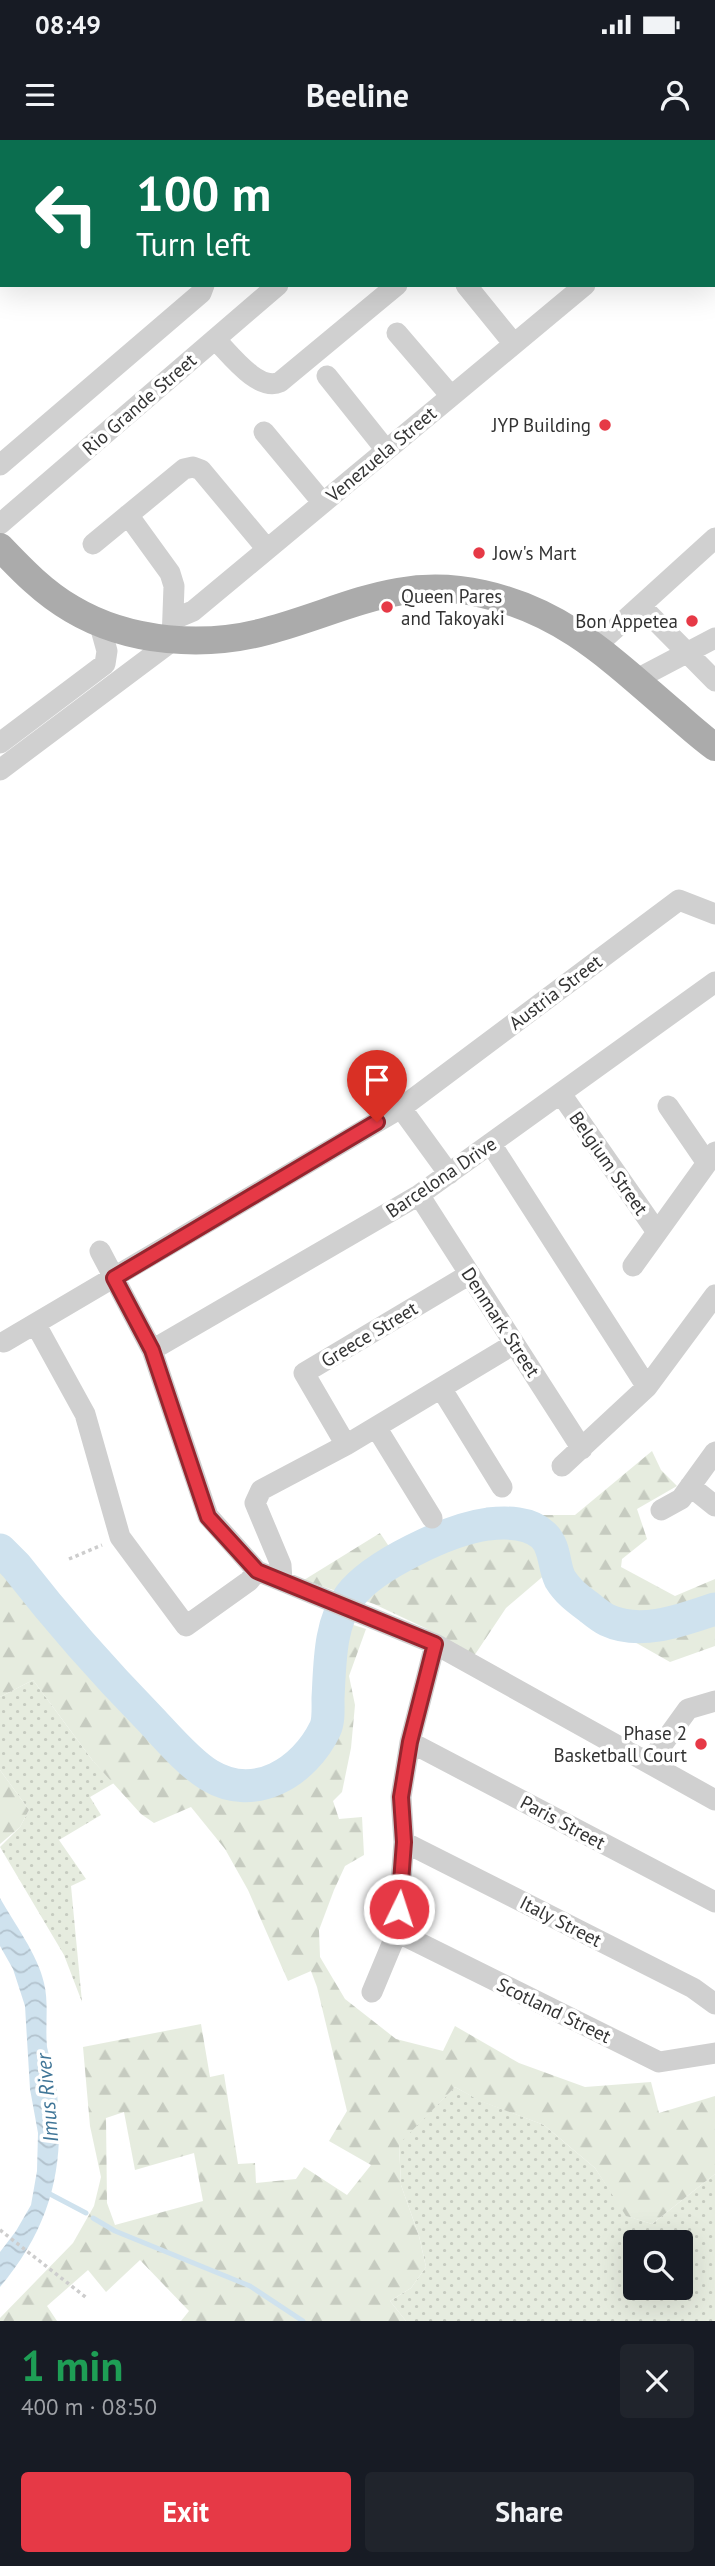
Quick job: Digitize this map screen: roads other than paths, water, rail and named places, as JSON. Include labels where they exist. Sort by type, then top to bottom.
[{"type":"main road","points":[[0,547],[49,594],[73,610],[99,622],[173,630],[223,641],[268,631],[368,597],[398,591],[438,587],[482,593],[522,604],[564,624],[596,646],[714,744]]},
{"type":"street","points":[[0,465],[201,293],[203,287]]},
{"type":"street","name":"Rio Grande Street","points":[[0,524],[276,287]]},
{"type":"street","points":[[215,339],[255,378],[267,385],[274,385],[395,287]]},
{"type":"street","points":[[468,287],[514,344]]},
{"type":"street","name":"Venezuela Street","points":[[0,770],[173,630],[514,344],[574,289]]},
{"type":"street","points":[[397,333],[451,396]]},
{"type":"street","points":[[327,376],[386,450]]},
{"type":"street","points":[[264,432],[323,502]]},
{"type":"street","points":[[93,544],[184,469],[193,467],[201,470],[267,549]]},
{"type":"street","points":[[128,515],[170,573],[174,586],[173,630]]},
{"type":"street","points":[[596,646],[715,538]]},
{"type":"street","points":[[641,606],[715,681]]},
{"type":"street","points":[[0,743],[105,664],[107,651],[99,622]]},
{"type":"street","points":[[635,680],[715,638]]},
{"type":"street","name":"Austria Street","points":[[4,1342],[401,1108],[679,900],[715,914]]},
{"type":"street","name":"Barcelona Drive","points":[[152,1350],[419,1195],[715,982]]},
{"type":"street","name":"Belgium Street","points":[[561,1094],[657,1232]]},
{"type":"street","points":[[633,1266],[711,1158],[668,1106]]},
{"type":"street","points":[[401,1108],[449,1174]]},
{"type":"street","points":[[491,1144],[647,1387]]},
{"type":"street","name":"Denmark Street","points":[[419,1195],[582,1449]]},
{"type":"street","points":[[100,1251],[152,1350],[208,1517],[257,1571],[435,1644],[715,1800]]},
{"type":"street","name":"Greece Street","points":[[346,1445],[304,1373],[470,1274]]},
{"type":"street","points":[[562,1466],[647,1387],[715,1295]]},
{"type":"street","points":[[36,1325],[85,1414],[120,1537],[186,1626],[249,1581],[257,1571]]},
{"type":"street","points":[[282,1581],[281,1565],[255,1503],[261,1490],[346,1445],[514,1344]]},
{"type":"street","points":[[441,1388],[502,1487]]},
{"type":"street","points":[[376,1427],[432,1518]]},
{"type":"street","points":[[661,1510],[681,1499],[715,1452]]},
{"type":"street","points":[[690,1486],[715,1506]]},
{"type":"street","points":[[235,1547],[265,1525]]},
{"type":"street","points":[[372,1992],[397,1932],[404,1842],[401,1797],[410,1742],[435,1644]]},
{"type":"street","points":[[649,1763],[688,1709],[715,1701]]},
{"type":"street","name":"Paris Street","points":[[410,1742],[715,1902]]},
{"type":"street","name":"Italy Street","points":[[404,1842],[693,1988],[715,2004]]},
{"type":"street","name":"Scotland Street","points":[[397,1932],[659,2062],[715,2053]]},
{"type":"water","name":"Imus River","points":[[0,1898],[31,1950],[44,1983],[47,2047],[55,2078],[59,2136],[52,2189],[44,2214],[33,2239],[0,2287],[0,2252],[31,2205],[37,2171],[38,2133],[30,2089],[25,2006],[13,1969],[0,1946]]},
{"type":"waterway","points":[[0,1550],[98,1664],[186,1757],[209,1775],[226,1783],[244,1786],[276,1779],[291,1770],[316,1744],[325,1729],[334,1632],[350,1596],[376,1572],[394,1561],[454,1533],[472,1527],[503,1523],[524,1525],[537,1531],[550,1545],[558,1574],[566,1588],[600,1616],[620,1625],[661,1625],[715,1609]]},
{"type":"waterway","points":[[48,2193],[86,2213]]},
{"type":"waterway","points":[[93,2218],[115,2231],[250,2286],[303,2321]]},
{"type":"place","name":"JYP Building","points":[[605,425]]},
{"type":"place","name":"Jow's Mart","points":[[479,553]]},
{"type":"place","name":"Queen Pares and Takoyaki","points":[[387,607]]},
{"type":"place","name":"Bon Appetea","points":[[692,621]]},
{"type":"place","name":"Phase 2 Basketball Court","points":[[701,1744]]}]
